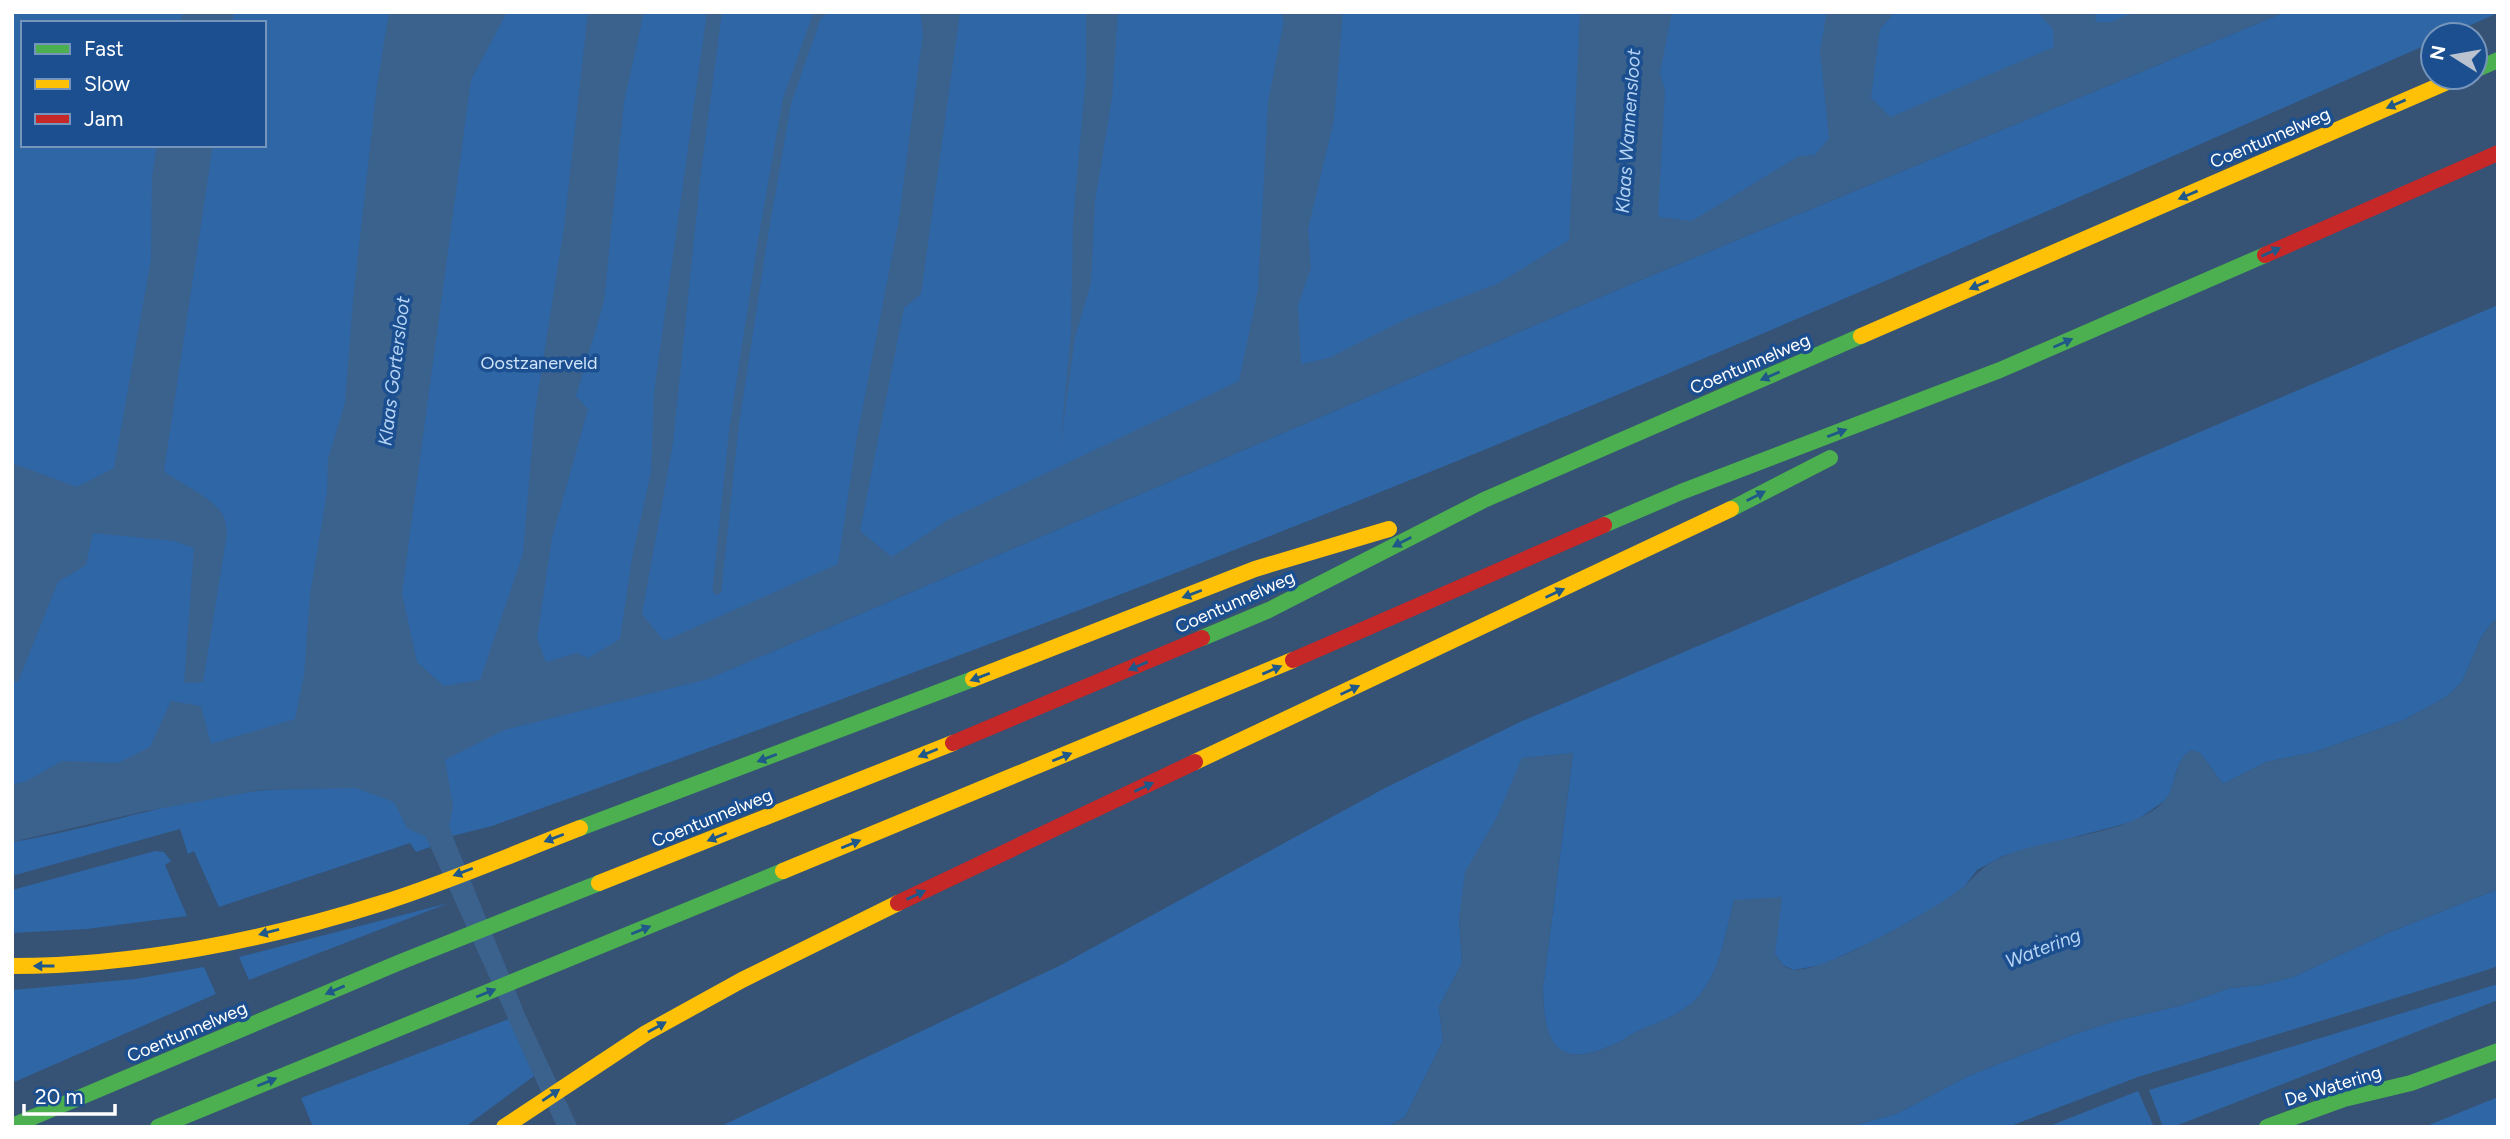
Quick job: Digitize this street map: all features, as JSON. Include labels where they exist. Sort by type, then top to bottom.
[{"type":"main road","name":"Coentunnelweg","points":[[12,1126],[398,963],[1000,724],[1269,610],[1484,500],[2427,91]]},
{"type":"main road","points":[[158,1127],[1245,681],[1681,492],[2000,370],[2498,153]]},
{"type":"main road","points":[[1866,439],[2000,370]]},
{"type":"main road","points":[[504,1127],[598,1063],[753,974],[988,859],[1695,527],[1842,452]]},
{"type":"main road","points":[[12,966],[65,966],[178,950],[258,935],[382,902],[892,711],[1255,569],[1484,500]]},
{"type":"main road","name":"De Watering","points":[[2267,1127],[2344,1099],[2411,1083],[2498,1051]]},
{"type":"main road","name":"De Watering","points":[[2356,1114],[2411,1083]]},
{"type":"green space","name":"Oostzanerveld","points":[[12,12],[2247,12],[708,679],[1631,284],[2285,12],[2498,13],[2480,21],[2419,21],[2419,48],[1776,328],[1378,493],[936,664],[492,826],[452,836],[450,829],[450,840],[416,852],[410,843],[219,907],[194,851],[188,854],[180,829],[12,876],[12,842],[220,796],[291,789],[262,786],[12,839]]},
{"type":"green space","points":[[2498,305],[2498,620],[2493,621],[2481,638],[2462,682],[2446,697],[2404,720],[2315,752],[2266,762],[2223,784],[2200,753],[2191,750],[2177,769],[2169,798],[2135,821],[2003,856],[1977,870],[1964,887],[1940,904],[1880,938],[1822,965],[1793,970],[1783,965],[1734,900],[1725,940],[1711,978],[1689,1006],[1618,1043],[1595,1052],[1579,1054],[1566,1053],[1557,1047],[1550,1037],[1546,1024],[1543,988],[1573,753],[1523,758],[1459,919],[1462,963],[1439,1007],[1443,1041],[1405,1117],[1387,1127],[719,1127],[1059,966],[1385,788],[1522,721]]},
{"type":"green space","points":[[155,851],[164,852],[171,861],[165,865],[187,916],[87,929],[12,933],[12,890]]},
{"type":"green space","points":[[2498,889],[2498,966],[2138,1077],[2008,1127],[1847,1127],[1896,1114],[1968,1076],[2075,1034],[2179,1006],[2230,988],[2262,985],[2293,977],[2385,934]]},
{"type":"green space","points":[[449,903],[249,980],[239,957]]},
{"type":"green space","points":[[204,967],[216,994],[12,1083],[12,990],[135,979]]},
{"type":"green space","points":[[2498,984],[2498,1000],[2173,1127],[2163,1127],[2149,1090]]},
{"type":"green space","points":[[509,1019],[534,1076],[465,1127],[313,1127],[301,1098]]},
{"type":"green space","points":[[2138,1091],[2154,1127],[2047,1127]]},
{"type":"green space","points":[[2498,1097],[2498,1127],[2424,1127]]},
{"type":"water","points":[[182,12],[234,12],[232,21],[180,21]]},
{"type":"water","points":[[389,12],[507,12],[471,80],[402,593],[417,662],[444,686],[480,680],[523,554],[535,412],[564,227],[588,12],[644,12],[624,102],[604,302],[576,396],[588,409],[552,538],[537,638],[546,662],[577,653],[588,658],[620,639],[632,558],[651,472],[654,392],[707,12],[722,12],[701,172],[673,443],[642,614],[664,641],[838,564],[856,442],[898,225],[923,33],[920,12],[960,12],[921,294],[904,308],[860,531],[892,557],[948,520],[1239,381],[1258,290],[1268,102],[1284,21],[1281,12],[1343,12],[1334,120],[1308,229],[1311,268],[1298,305],[1301,364],[1329,358],[1408,318],[1499,283],[1569,240],[1580,12],[1672,12],[1660,73],[1665,91],[1658,217],[1692,221],[1799,156],[1815,155],[1829,138],[1820,50],[1827,12],[1895,12],[1880,29],[1871,98],[1891,117],[2054,47],[2053,29],[2037,12],[2095,12],[2096,22],[2111,22],[2134,12],[2285,12],[1631,284],[708,679],[504,730],[445,760],[453,806],[449,827],[525,1014],[578,1127],[557,1127],[426,837],[407,828],[394,802],[356,788],[261,790],[141,812],[12,842],[12,784],[25,782],[62,761],[118,763],[150,747],[171,701],[201,706],[211,744],[295,719],[304,675],[310,595],[327,492],[328,459],[345,403],[353,300],[377,85]]},
{"type":"water","points":[[1086,12],[1118,12],[1112,98],[1095,201],[1091,283],[1075,337],[1060,448],[1071,332],[1073,222],[1086,74]]},
{"type":"water","points":[[157,147],[213,147],[164,471],[214,504],[225,521],[227,534],[203,682],[184,683],[194,548],[175,541],[93,533],[86,565],[58,582],[18,682],[12,681],[12,463],[77,487],[114,468],[151,259],[152,177]]},
{"type":"water","name":"Watering","points":[[2498,620],[2498,889],[2385,934],[2293,977],[2262,985],[2230,988],[2179,1006],[2075,1034],[1968,1076],[1896,1114],[1847,1127],[1387,1127],[1405,1117],[1443,1041],[1439,1007],[1462,963],[1459,919],[1465,872],[1497,817],[1522,758],[1573,753],[1543,988],[1544,1007],[1546,1024],[1557,1047],[1567,1053],[1595,1052],[1675,1014],[1695,1000],[1704,990],[1716,966],[1734,900],[1782,897],[1775,954],[1786,967],[1791,970],[1810,968],[1831,961],[1928,911],[1961,889],[1995,860],[2021,850],[2099,832],[2154,810],[2169,795],[2180,761],[2192,750],[2200,753],[2223,784],[2266,762],[2315,752],[2404,720],[2446,697],[2462,682],[2481,638],[2493,621]]},
{"type":"waterway","points":[[717,590],[734,427],[787,101],[817,16],[822,12]]},
{"type":"traffic: fast","points":[[2489,64],[2498,60]]},
{"type":"traffic: fast","points":[[1604,525],[1681,492],[2000,370],[2265,255]]},
{"type":"traffic: fast","points":[[1202,638],[1269,610],[1484,500],[1861,336]]},
{"type":"traffic: fast","points":[[1731,509],[1830,458]]},
{"type":"traffic: fast","points":[[580,828],[973,679]]},
{"type":"traffic: fast","points":[[158,1127],[783,871]]},
{"type":"traffic: fast","points":[[12,1126],[398,963],[599,883]]},
{"type":"traffic: fast","points":[[2267,1127],[2344,1099],[2411,1083],[2498,1051]]},
{"type":"traffic: slow","points":[[1861,336],[2427,91]]},
{"type":"traffic: slow","points":[[1195,762],[1731,509]]},
{"type":"traffic: slow","points":[[973,679],[1255,569],[1389,529]]},
{"type":"traffic: slow","points":[[783,871],[1293,660]]},
{"type":"traffic: slow","points":[[599,883],[953,743]]},
{"type":"traffic: slow","points":[[12,966],[58,965],[152,956],[292,928],[407,895],[580,828]]},
{"type":"traffic: slow","points":[[504,1127],[646,1033],[742,980],[898,903]]},
{"type":"traffic: jam","points":[[2265,255],[2498,153]]},
{"type":"traffic: jam","points":[[1293,660],[1604,525]]},
{"type":"traffic: jam","points":[[953,743],[1202,638]]},
{"type":"traffic: jam","points":[[898,903],[1195,762]]},
{"type":"water label","name":"Klaas Wannensloot","points":[[1628,131]]},
{"type":"water label","name":"Klaas Gortersloot","points":[[394,371]]}]
